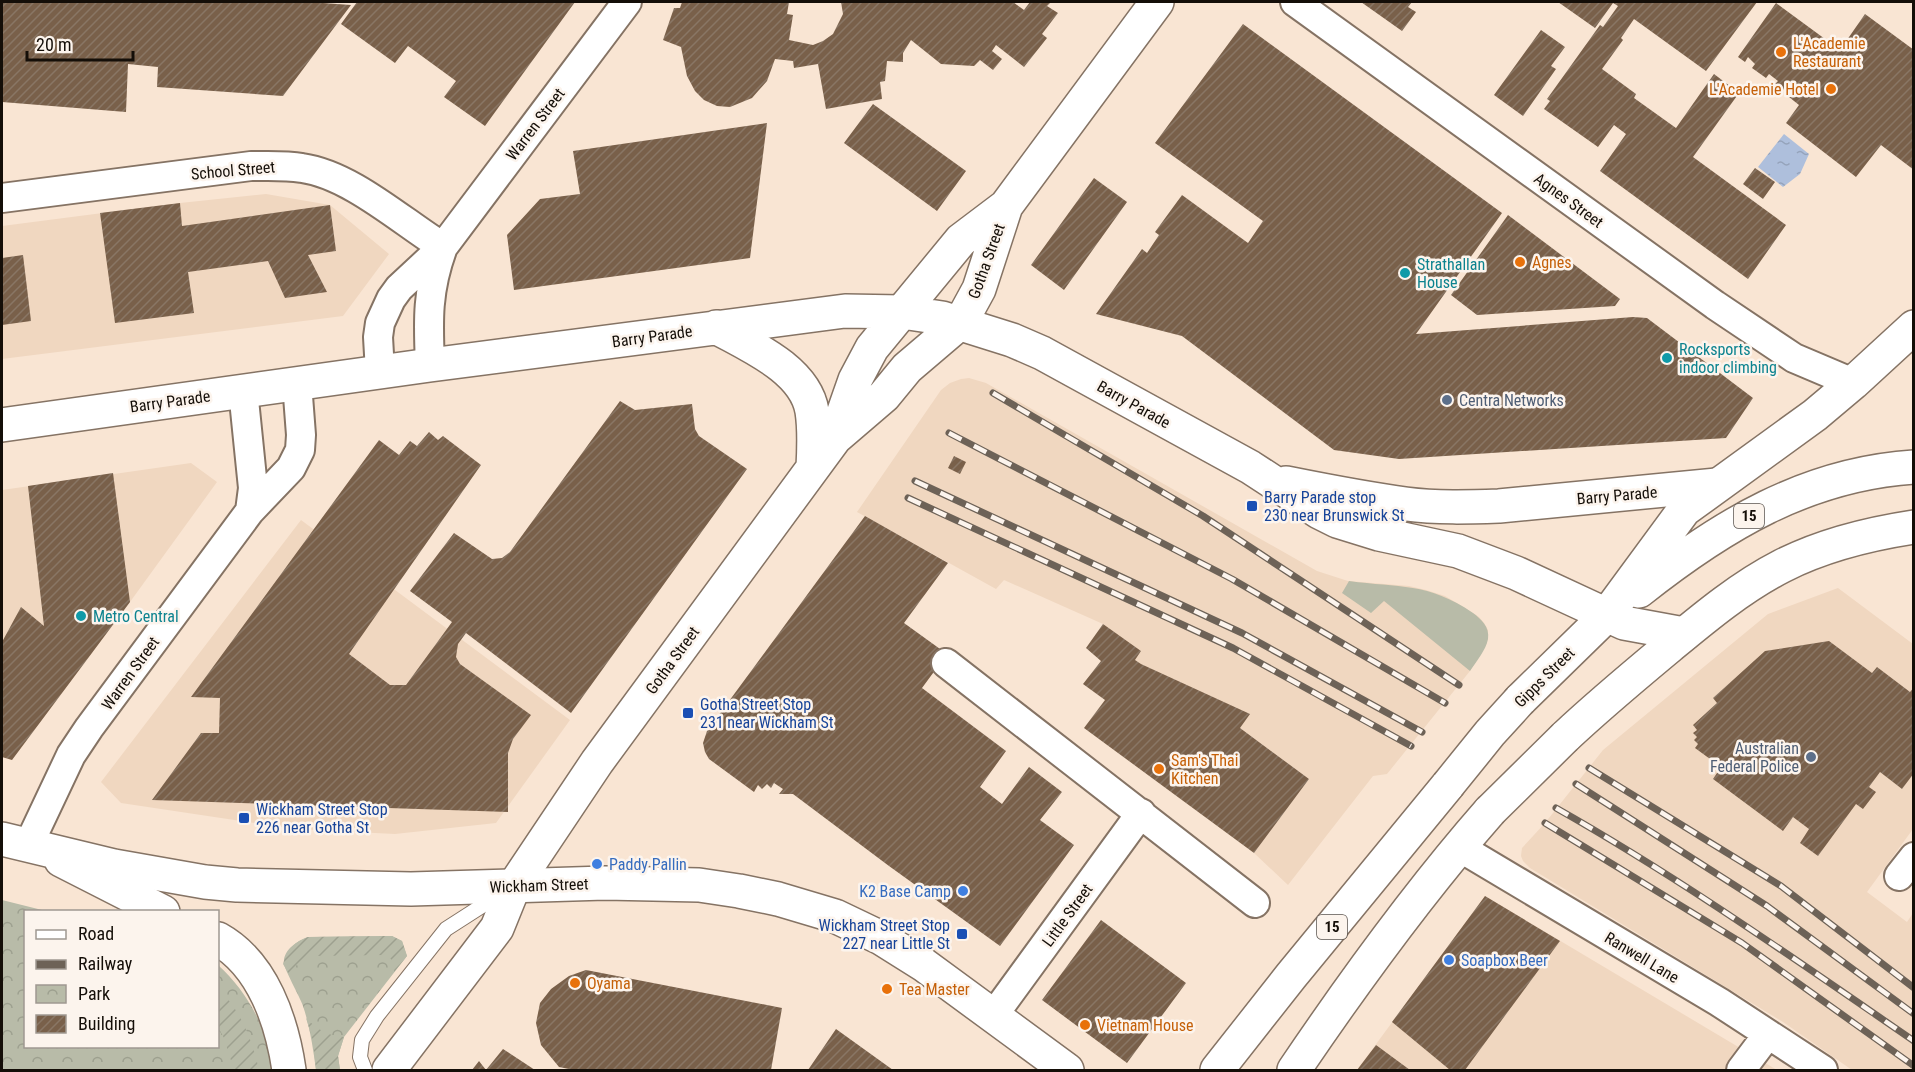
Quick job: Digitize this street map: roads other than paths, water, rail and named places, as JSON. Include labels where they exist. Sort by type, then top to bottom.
[{"type":"main road","name":"Gotha Street","points":[[835,438],[855,380],[872,348],[961,240],[1005,206],[1157,2]]},
{"type":"main road","name":"Gotha Street","points":[[389,1071],[497,928],[513,886],[597,762],[835,438],[884,396],[907,368],[961,322],[979,289],[1005,206]]},
{"type":"main road","name":"Barry Parade","points":[[2,425],[243,390],[716,327],[845,311],[902,312],[961,322],[1012,340],[1042,354],[1250,467],[1319,512],[1337,521],[1379,534],[1458,551],[1516,573],[1606,616],[1631,625],[1684,634]]},
{"type":"main road","points":[[716,327],[760,352],[799,382],[807,395],[812,411],[813,468]]},
{"type":"main road","name":"Gipps Street","points":[[1217,1071],[1291,976],[1490,733],[1520,700],[1606,616],[1684,510],[1815,415],[1914,327]]},
{"type":"main road","name":"15","points":[[1606,616],[1669,567],[1728,528],[1775,502],[1819,485],[1861,474],[1914,467]]},
{"type":"main road","name":"Barry Parade","points":[[1267,478],[1408,504],[1466,507],[1499,506],[1718,485]]},
{"type":"main road","points":[[1294,1071],[1335,1008],[1392,930],[1459,847],[1490,811],[1565,736],[1600,705],[1721,605],[1782,566],[1842,542],[1914,527]]},
{"type":"main road","points":[[22,844],[159,910]]},
{"type":"main road","name":"Wickham Street","points":[[22,844],[114,866],[205,882],[237,885],[411,889],[605,883],[699,885],[778,899],[835,916],[880,938],[924,965],[1067,1071]]},
{"type":"main road","points":[[219,940],[237,952],[260,981],[280,1027],[289,1071]]},
{"type":"street","name":"Warren Street","points":[[380,372],[378,337],[380,323],[391,299],[399,288],[443,247],[627,2]]},
{"type":"street","name":"Agnes Street","points":[[1295,2],[1715,305],[1794,358],[1853,383]]},
{"type":"street","name":"School Street","points":[[2,198],[252,166],[279,165],[326,174],[351,185],[443,247]]},
{"type":"street","name":"Warren Street","points":[[430,365],[428,313],[434,273],[443,247]]},
{"type":"street","name":"Warren Street","points":[[22,844],[83,737],[250,511],[291,468],[300,450],[301,419],[297,383]]},
{"type":"street","points":[[243,390],[254,488],[250,511]]},
{"type":"street","points":[[946,663],[1255,903]]},
{"type":"street","name":"Little Street","points":[[993,1016],[1141,813]]},
{"type":"street","name":"Ranwell Lane","points":[[1459,847],[1719,1002],[1823,1071]]},
{"type":"street","points":[[1741,1071],[1768,1034]]},
{"type":"lane","name":"Gotha Street","points":[[365,1071],[360,1057],[362,1040],[377,1016],[425,954],[446,929],[513,886]]},
{"type":"water","points":[[1784,134],[1809,154],[1800,174],[1783,187],[1758,167]]},
{"type":"railway","points":[[993,393],[1203,516],[1459,685]]},
{"type":"railway","points":[[949,433],[1232,579],[1445,703]]},
{"type":"railway","points":[[915,481],[1242,633],[1422,732]]},
{"type":"railway","points":[[908,498],[1233,648],[1411,746]]},
{"type":"railway","points":[[1589,768],[1781,886],[1914,988]]},
{"type":"railway","points":[[1576,784],[1767,906],[1914,1014]]},
{"type":"railway","points":[[1556,808],[1693,891],[1914,1041]]},
{"type":"railway","points":[[1545,823],[1742,943],[1914,1066]]},
{"type":"place","name":"L'Academie Restaurant","points":[[1781,52]]},
{"type":"place","name":"L'Academie Hotel","points":[[1831,89]]},
{"type":"place","name":"Agnes","points":[[1520,262]]},
{"type":"place","name":"Strathallan House","points":[[1405,273]]},
{"type":"place","name":"Rocksports indoor climbing","points":[[1667,358]]},
{"type":"place","name":"Centra Networks","points":[[1447,400]]},
{"type":"place","name":"Barry Parade stop 230 near Brunswick St","points":[[1252,506]]},
{"type":"place","name":"Metro Central","points":[[81,616]]},
{"type":"place","name":"Gotha Street Stop 231 near Wickham St","points":[[688,713]]},
{"type":"place","name":"Australian Federal Police","points":[[1811,757]]},
{"type":"place","name":"Sam's Thai Kitchen","points":[[1159,769]]},
{"type":"place","name":"Wickham Street Stop 226 near Gotha St","points":[[244,818]]},
{"type":"place","name":"Paddy Pallin","points":[[597,864]]},
{"type":"place","name":"K2 Base Camp","points":[[963,891]]},
{"type":"place","name":"Wickham Street Stop 227 near Little St","points":[[962,934]]},
{"type":"place","name":"Soapbox Beer","points":[[1449,960]]},
{"type":"place","name":"Oyama","points":[[575,983]]},
{"type":"place","name":"Tea Master","points":[[887,989]]},
{"type":"place","name":"Vietnam House","points":[[1085,1025]]}]
